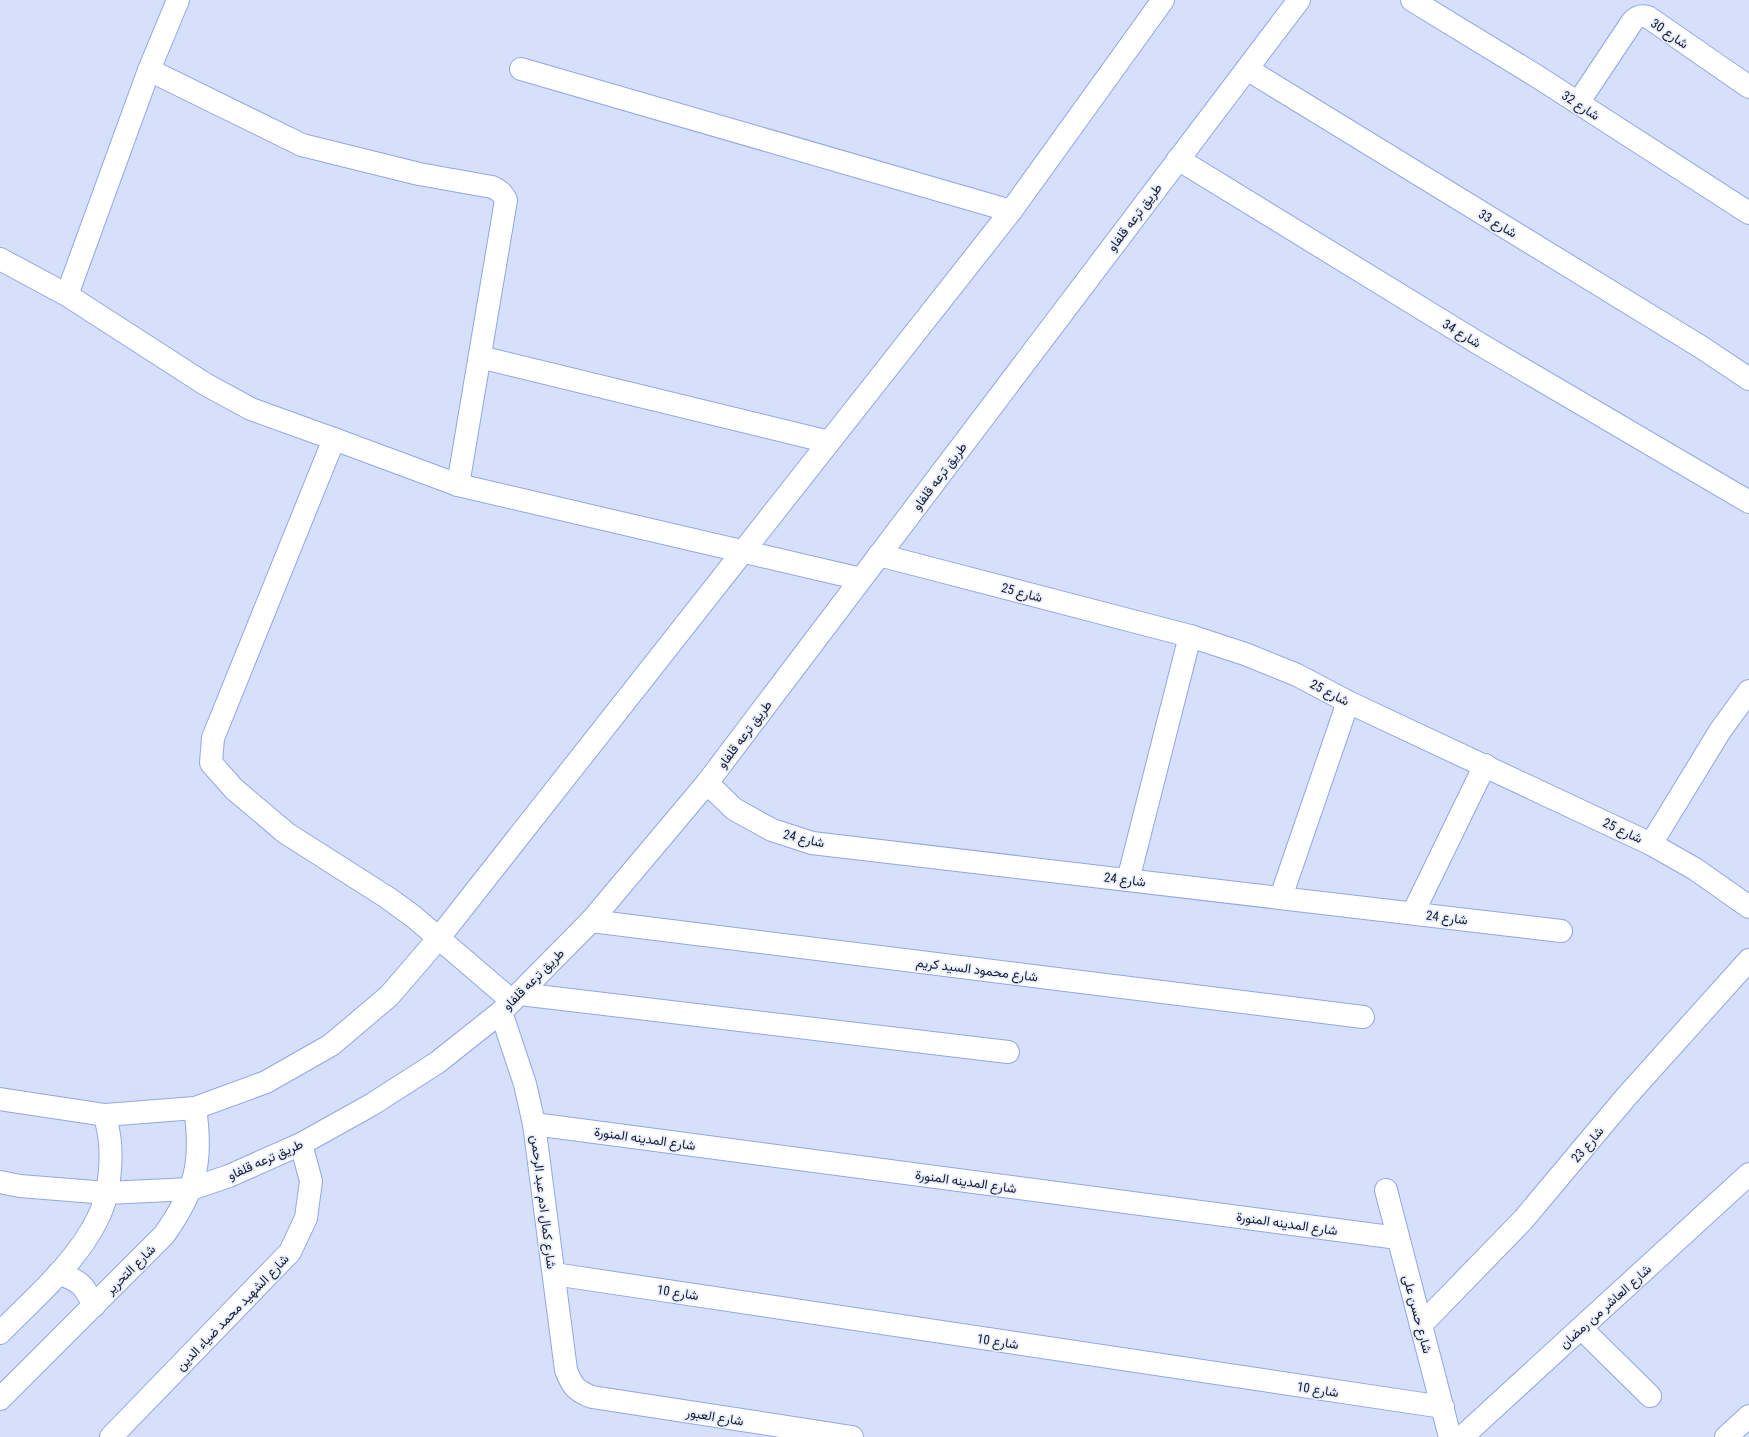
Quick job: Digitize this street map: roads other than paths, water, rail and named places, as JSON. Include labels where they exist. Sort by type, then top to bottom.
[{"type":"street","points":[[67,295],[149,70],[178,0]]},
{"type":"street","points":[[0,1099],[105,1115],[195,1108],[266,1082],[331,1045],[389,996],[438,938],[1011,211],[1163,0]]},
{"type":"street","name":"طريق ترعه قلفاو","points":[[0,1182],[20,1186],[107,1193],[191,1189],[229,1176],[301,1144],[371,1105],[438,1062],[511,1002],[591,921],[706,784],[1299,0]]},
{"type":"street","name":"شارع 32","points":[[1412,0],[1578,103],[1749,212]]},
{"type":"street","name":"شارع 30","points":[[1578,103],[1632,22],[1636,17],[1642,16],[1648,18],[1749,86]]},
{"type":"street","points":[[521,69],[1011,211]]},
{"type":"street","name":"شارع 33","points":[[1246,69],[1701,347],[1749,379]]},
{"type":"street","points":[[149,70],[302,145],[419,174],[498,189],[506,200],[458,485]]},
{"type":"street","name":"شارع 34","points":[[1178,159],[1478,344],[1749,502]]},
{"type":"street","points":[[0,259],[67,295],[206,384],[251,409],[458,485],[861,579]]},
{"type":"street","points":[[480,357],[830,442]]},
{"type":"street","points":[[334,439],[213,738],[212,763],[234,789],[286,833],[388,898],[414,917],[511,1002],[1008,1052]]},
{"type":"street","name":"شارع 25","points":[[879,555],[1190,636],[1244,654],[1297,675],[1348,702],[1651,844],[1695,869],[1749,907]]},
{"type":"street","points":[[1128,880],[1190,636]]},
{"type":"street","points":[[1651,844],[1720,731],[1749,691]]},
{"type":"street","points":[[1281,898],[1348,702]]},
{"type":"street","points":[[1413,913],[1485,765]]},
{"type":"street","name":"شارع 24","points":[[706,784],[734,809],[772,830],[812,843],[1561,931]]},
{"type":"street","name":"شارع محمود السيد كريم","points":[[591,921],[1363,1017]]},
{"type":"street","name":"شارع 23","points":[[1421,1324],[1522,1220],[1626,1097],[1749,960]]},
{"type":"street","name":"شارع كمال ادم عبد الرحمن","points":[[511,1002],[525,1084],[534,1124],[566,1370],[571,1382],[579,1392]]},
{"type":"street","name":"شارع التحرير","points":[[0,1399],[164,1235],[180,1213],[191,1189],[197,1162],[199,1135],[195,1108]]},
{"type":"street","points":[[0,1333],[58,1274],[84,1242],[98,1219],[107,1193],[110,1168],[110,1142],[105,1115]]},
{"type":"street","name":"شارع المدينه المنورة","points":[[534,1124],[1398,1238]]},
{"type":"street","name":"شارع الشهيد محمد ضياء الدين","points":[[111,1437],[290,1252],[306,1218],[311,1181],[301,1144]]},
{"type":"street","name":"شارع العاشر من رمضان","points":[[1462,1437],[1749,1174]]},
{"type":"street","name":"شارع حسن على","points":[[1386,1190],[1450,1437]]},
{"type":"street","points":[[58,1274],[73,1278],[86,1289],[94,1306]]},
{"type":"street","name":"شارع 10","points":[[554,1274],[1443,1407]]},
{"type":"street","points":[[1580,1328],[1650,1396]]},
{"type":"street","name":"شارع العبور","points":[[579,1392],[592,1397],[852,1437]]},
{"type":"street","points":[[1726,1437],[1749,1416]]}]
